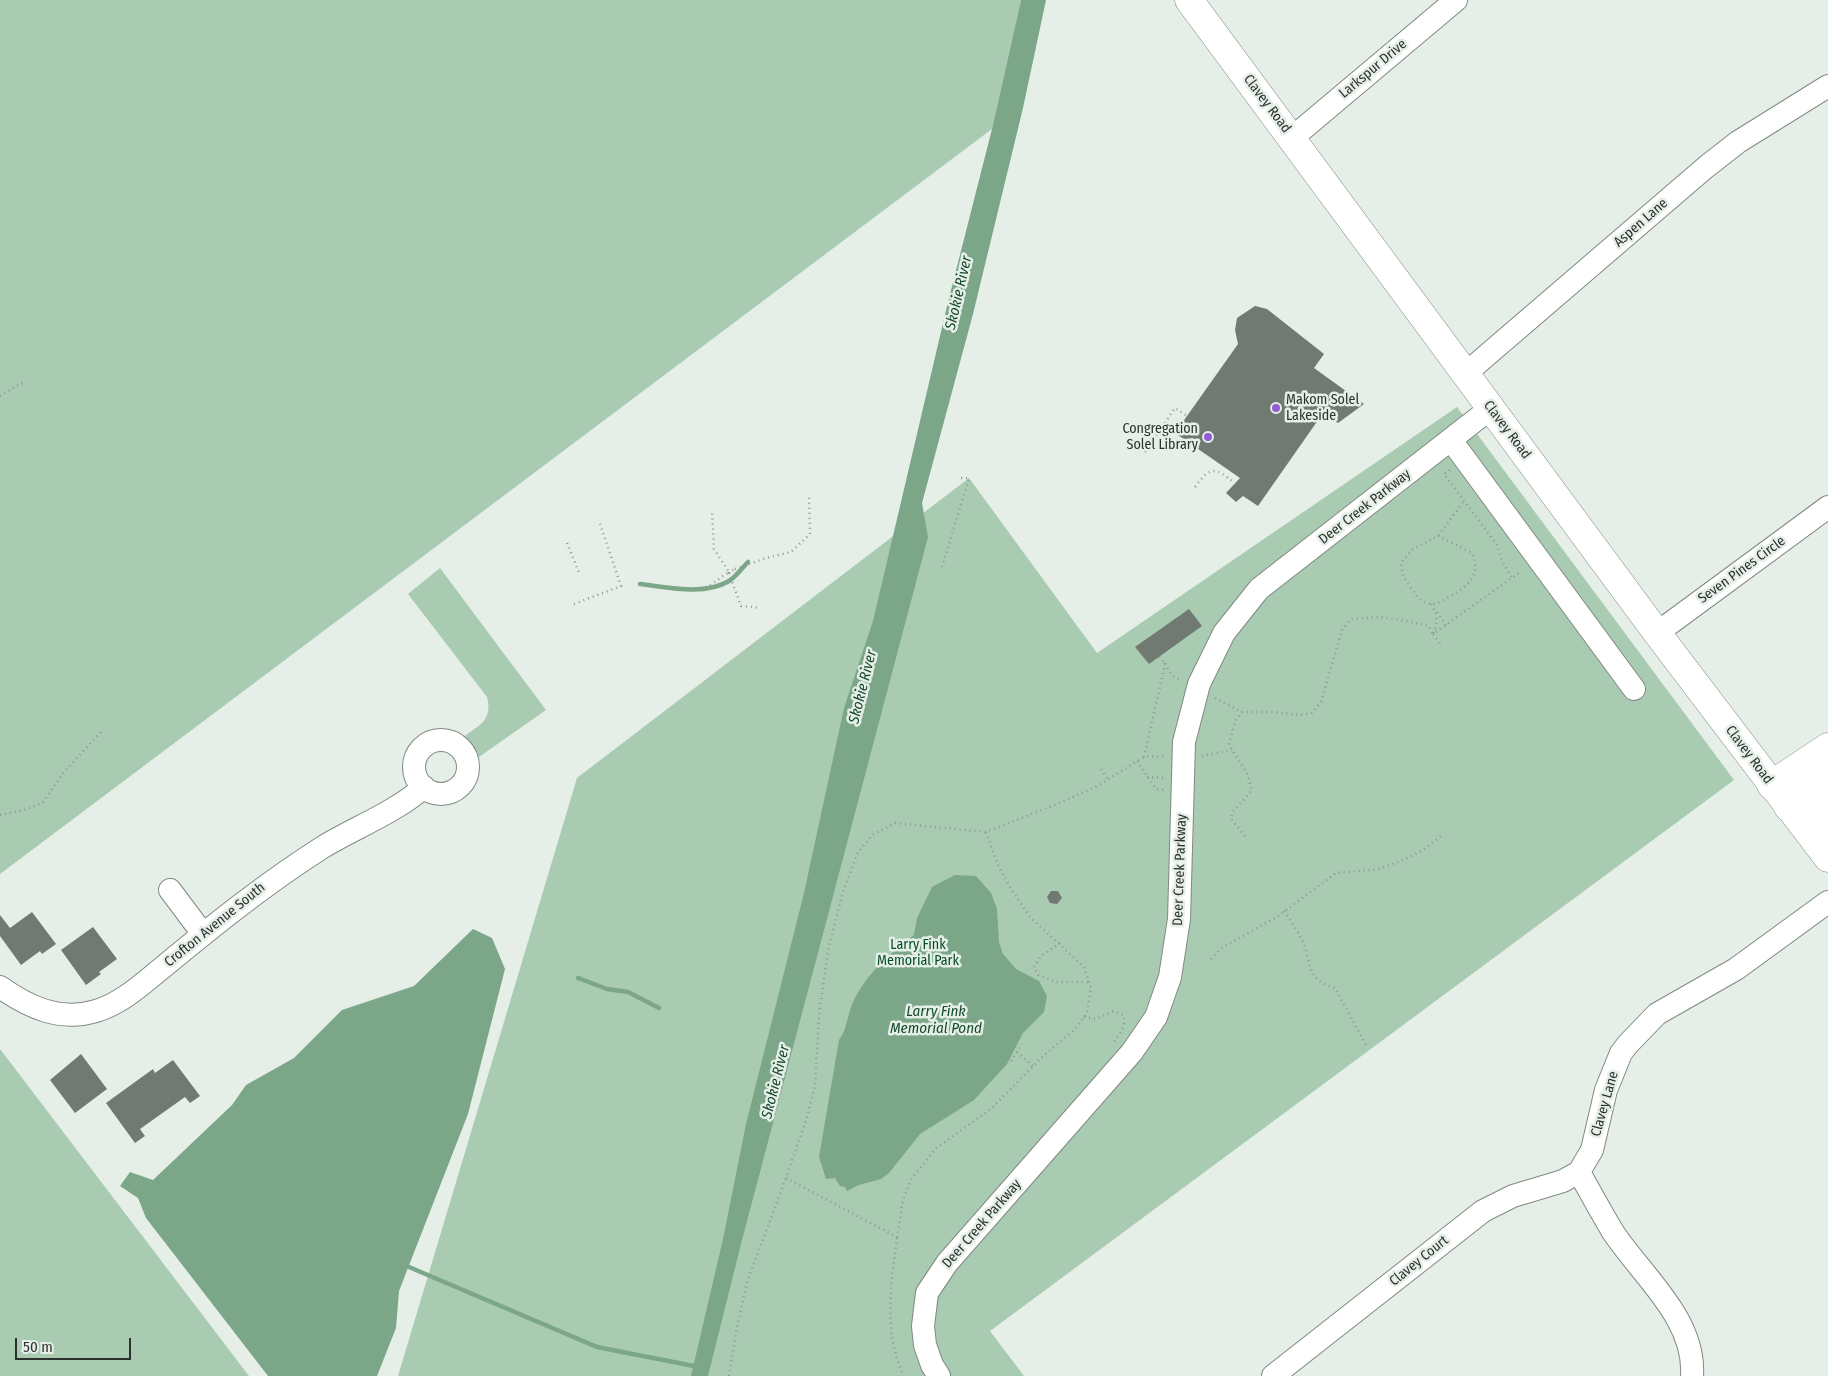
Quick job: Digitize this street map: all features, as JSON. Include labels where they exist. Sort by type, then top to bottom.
[{"type":"main road","name":"Clavey Road","points":[[1188,0],[1771,785],[1828,858]]},
{"type":"main road","points":[[1771,785],[1828,747]]},
{"type":"main road","points":[[1788,807],[1828,777]]},
{"type":"main road","points":[[1828,787],[1822,804],[1822,816],[1828,837]]},
{"type":"street","name":"Larkspur Drive","points":[[1292,138],[1456,0]]},
{"type":"street","name":"Aspen Lane","points":[[1465,374],[1706,167],[1738,142],[1828,86]]},
{"type":"street","name":"Deer Creek Parkway","points":[[939,1376],[925,1345],[924,1326],[927,1293],[947,1263],[1128,1056],[1156,1017],[1170,976],[1179,920],[1184,742],[1202,677],[1224,633],[1260,589],[1491,408]]},
{"type":"street","points":[[1451,440],[1634,688]]},
{"type":"street","name":"Seven Pines Circle","points":[[1657,632],[1828,507]]},
{"type":"street","name":"Crofton Avenue South","points":[[0,987],[23,1004],[46,1012],[71,1014],[95,1011],[128,996],[272,879],[404,801],[424,787]]},
{"type":"street","points":[[170,890],[203,934]]},
{"type":"street","name":"Clavey Lane","points":[[1579,1172],[1592,1150],[1606,1090],[1621,1053],[1628,1044],[1657,1014],[1736,968],[1828,902]]},
{"type":"street","points":[[1579,1172],[1614,1232],[1671,1308],[1688,1342],[1692,1376]]},
{"type":"street","name":"Clavey Court","points":[[1273,1376],[1468,1221],[1513,1196],[1563,1181],[1579,1172]]},
{"type":"path","points":[[0,396],[24,382]]},
{"type":"path","points":[[1145,452],[1175,408],[1188,416]]},
{"type":"path","points":[[1451,469],[1444,474],[1497,545],[1502,561],[1512,578]]},
{"type":"path","points":[[1195,487],[1205,473],[1214,470],[1235,483]]},
{"type":"path","points":[[942,567],[969,478],[957,478]]},
{"type":"path","points":[[706,588],[729,572],[752,563],[791,552],[810,534],[809,495]]},
{"type":"path","points":[[1438,536],[1472,552],[1476,561],[1474,575],[1468,585],[1460,592],[1438,604],[1431,604],[1419,598],[1402,577],[1401,564],[1413,549],[1438,536],[1464,500]]},
{"type":"path","points":[[712,510],[714,549],[729,572],[741,606],[761,608]]},
{"type":"path","points":[[574,604],[621,586],[600,524]]},
{"type":"path","points":[[567,543],[580,575]]},
{"type":"path","points":[[1433,634],[1519,572]]},
{"type":"path","points":[[1431,604],[1446,626]]},
{"type":"path","points":[[1433,634],[1437,624],[1437,612]]},
{"type":"path","points":[[1245,836],[1231,819],[1233,812],[1252,790],[1247,773],[1229,745],[1235,721],[1242,712],[1272,712],[1300,715],[1312,713],[1321,702],[1342,630],[1351,619],[1381,617],[1428,625],[1440,643]]},
{"type":"path","points":[[1159,657],[1165,664]]},
{"type":"path","points":[[0,815],[28,809],[43,802],[64,772],[102,731]]},
{"type":"path","points":[[729,1376],[737,1326],[747,1282],[786,1178],[806,1120],[815,1086],[819,1016],[828,950],[843,892],[857,854],[872,835],[895,823],[986,832],[1062,802],[1108,779],[1144,757],[1208,756],[1232,750]]},
{"type":"path","points":[[1138,761],[1156,789],[1183,790]]},
{"type":"path","points":[[1101,769],[1108,779]]},
{"type":"path","points":[[904,1376],[891,1337],[892,1277],[897,1237],[906,1193],[912,1178],[935,1150],[992,1108],[1033,1066],[1075,1029],[1087,1013],[1091,988],[1084,967],[1030,916],[1011,889],[997,864],[986,832]]},
{"type":"path","points":[[1212,959],[1223,947],[1284,911],[1336,874],[1380,869],[1422,851],[1441,836]]},
{"type":"path","points":[[1284,911],[1295,926],[1303,944],[1312,975],[1323,985],[1335,988],[1366,1045]]},
{"type":"path","points":[[1060,943],[1041,956],[1034,966],[1038,975],[1057,982],[1089,982]]},
{"type":"path","points":[[1084,1017],[1096,1019],[1114,1011],[1123,1015],[1125,1022],[1123,1029],[1113,1043],[1128,1056]]},
{"type":"path","points":[[1011,1061],[1022,1044]]},
{"type":"path","points":[[1017,1052],[1033,1066]]},
{"type":"path","points":[[786,1178],[897,1237]]},
{"type":"green space","points":[[0,0],[1021,0],[992,129],[0,874]]},
{"type":"green space","name":"Larry Fink Memorial Park","points":[[1457,407],[1734,780],[990,1331],[1024,1376],[398,1376],[577,778],[969,478],[1097,653]]},
{"type":"green space","points":[[440,568],[546,710],[476,759],[471,748],[462,738],[483,722],[488,712],[487,697],[408,594]]},
{"type":"green space","points":[[0,1049],[249,1376],[0,1376]]},
{"type":"water","name":"Skokie River","points":[[1021,0],[1046,0],[1023,108],[973,314],[922,503],[928,537],[742,1240],[708,1376],[691,1376],[723,1239],[746,1124],[804,893],[844,708],[873,621],[948,302],[992,129]]},
{"type":"water","name":"Larry Fink Memorial Pond","points":[[955,875],[976,876],[991,893],[997,909],[999,942],[1003,954],[1016,969],[1039,981],[1047,996],[1044,1012],[1023,1033],[1007,1064],[974,1100],[920,1134],[889,1173],[881,1179],[859,1185],[847,1191],[845,1187],[840,1186],[835,1178],[826,1179],[819,1157],[839,1040],[844,1031],[854,1000],[866,981],[888,957],[914,935],[917,918],[932,887]]},
{"type":"water","points":[[473,929],[492,938],[505,969],[468,1114],[399,1291],[396,1328],[377,1376],[268,1376],[146,1218],[138,1198],[120,1186],[130,1172],[153,1180],[232,1105],[246,1085],[294,1058],[342,1010],[414,986]]},
{"type":"building","name":"Makom Solel Lakeside","points":[[1255,306],[1267,309],[1324,354],[1314,368],[1364,404],[1338,423],[1323,413],[1258,506],[1243,496],[1236,502],[1226,493],[1240,478],[1175,433],[1238,344],[1235,330],[1237,318]]},
{"type":"building","points":[[1189,609],[1202,626],[1149,664],[1135,647]]},
{"type":"building","points":[[1051,891],[1058,891],[1062,898],[1057,904],[1050,903],[1047,897]]},
{"type":"building","points":[[32,912],[56,944],[42,954],[40,951],[21,965],[0,936],[0,915],[10,928]]},
{"type":"building","points":[[93,927],[117,959],[99,972],[101,974],[86,985],[61,950]]},
{"type":"building","points":[[81,1054],[107,1089],[75,1113],[50,1080]]},
{"type":"building","points":[[173,1060],[200,1096],[190,1103],[185,1097],[140,1129],[145,1136],[135,1143],[106,1103],[153,1069],[155,1073]]},
{"type":"waterway","points":[[640,584],[685,589],[719,586],[737,575],[748,562]]},
{"type":"waterway","points":[[578,978],[607,989],[628,992],[659,1008]]},
{"type":"waterway","points":[[409,1267],[597,1347],[699,1367]]},
{"type":"place","name":"Makom Solel Lakeside","points":[[1276,408]]},
{"type":"place","name":"Congregation Solel Library","points":[[1208,437]]}]
